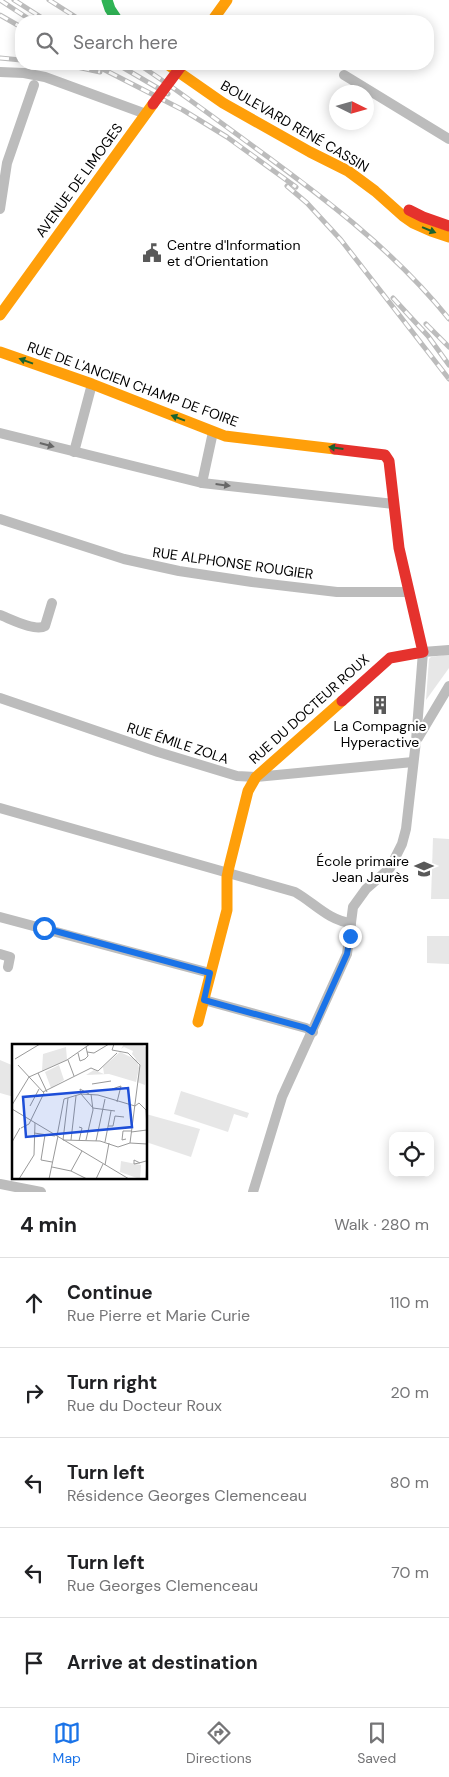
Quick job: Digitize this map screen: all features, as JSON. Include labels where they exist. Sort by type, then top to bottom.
[{"type":"street","points":[[106,0],[114,15]]},
{"type":"street","points":[[216,15],[224,1]]},
{"type":"street","name":"BOULEVARD RENÉ CASSIN","points":[[176,70],[223,103],[310,152],[320,155],[384,197],[423,217],[449,226]]},
{"type":"street","name":"AVENUE DE LIMOGES","points":[[1,312],[178,70]]},
{"type":"street","points":[[0,72],[24,73],[45,77],[146,114]]},
{"type":"street","points":[[344,75],[449,139]]},
{"type":"street","points":[[0,209],[7,163],[34,85]]},
{"type":"street","name":"BOULEVARD RENÉ CASSIN","points":[[384,197],[409,220],[449,237]]},
{"type":"street","name":"RUE DE L'ANCIEN CHAMP DE FOIRE","points":[[0,352],[92,384],[213,432],[238,438],[385,455],[389,461],[400,548],[408,592],[423,652]]},
{"type":"street","points":[[74,452],[92,384]]},
{"type":"street","points":[[202,483],[213,432]]},
{"type":"street","points":[[0,433],[202,483],[394,504]]},
{"type":"street","name":"RUE ALPHONSE ROUGIER","points":[[0,519],[124,559],[179,571],[337,592],[408,592]]},
{"type":"street","points":[[0,615],[25,625],[42,629],[45,626],[52,603]]},
{"type":"street","points":[[253,1192],[282,1097],[347,954],[352,912],[358,899],[366,889],[390,868],[402,844],[406,829],[416,740],[423,652],[449,650]]},
{"type":"street","name":"RUE DU DOCTEUR ROUX","points":[[198,1022],[227,910],[228,873],[248,791],[256,777],[390,658],[423,652]]},
{"type":"street","points":[[416,740],[449,686]]},
{"type":"street","name":"RUE ÉMILE ZOLA","points":[[0,698],[158,752],[237,776],[256,777],[413,762]]},
{"type":"street","points":[[0,808],[295,892],[305,897],[332,918],[350,923]]},
{"type":"street","points":[[0,917],[210,973]]},
{"type":"street","points":[[0,954],[10,957],[8,967]]},
{"type":"street","points":[[204,1000],[306,1028],[312,1032]]},
{"type":"street","points":[[0,1184],[41,1192]]},
{"type":"shaded area","points":[[449,654],[449,668],[426,700],[429,659]]},
{"type":"shaded area","points":[[433,838],[449,839],[449,899],[431,899]]},
{"type":"shaded area","points":[[427,936],[449,936],[449,964],[427,963]]},
{"type":"shaded area","points":[[0,1060],[12,1065],[12,1096],[0,1093]]},
{"type":"shaded area","points":[[181,1091],[249,1113],[247,1118],[234,1114],[228,1132],[174,1114]]},
{"type":"shaded area","points":[[148,1115],[200,1129],[191,1157],[148,1143]]},
{"type":"railway","points":[[0,0],[23,15]]},
{"type":"railway","points":[[14,0],[38,15]]},
{"type":"railway","points":[[49,0],[73,15]]},
{"type":"railway","points":[[0,15],[15,24]]},
{"type":"railway","points":[[0,58],[15,59]]},
{"type":"railway","points":[[91,70],[100,72]]},
{"type":"railway","points":[[105,70],[183,110],[227,137],[296,187]]},
{"type":"railway","points":[[127,70],[168,94]]},
{"type":"railway","points":[[147,70],[273,161],[353,223],[404,269],[449,319]]},
{"type":"railway","points":[[287,186],[307,203],[341,240],[449,379]]},
{"type":"railway","points":[[393,298],[428,336],[449,365]]},
{"type":"railway","points":[[426,324],[449,347]]},
{"type":"traffic: fast","points":[[107,0],[114,15]]},
{"type":"traffic: slow","points":[[216,15],[227,0]]},
{"type":"traffic: slow","points":[[176,70],[223,103],[348,171],[413,223],[449,237]]},
{"type":"traffic: slow","points":[[0,315],[153,104]]},
{"type":"traffic: slow","points":[[0,352],[92,384],[225,436],[335,449]]},
{"type":"traffic: slow","points":[[198,1022],[227,910],[227,877],[248,791],[256,777],[342,701]]},
{"type":"traffic: jam","points":[[153,104],[178,70]]},
{"type":"traffic: jam","points":[[409,210],[449,226]]},
{"type":"traffic: jam","points":[[335,449],[385,455],[389,461],[399,548],[423,652],[390,658],[342,701]]},
{"type":"place","name":"Centre d'Information et d'Orientation","points":[[152,253]]},
{"type":"place","name":"La Compagnie Hyperactive","points":[[380,705]]},
{"type":"place","name":"École primaire Jean Jaurès","points":[[424,869]]},
{"type":"route","points":[[44,928],[210,973],[204,1000],[306,1028],[312,1032],[347,954],[350,936]]}]
